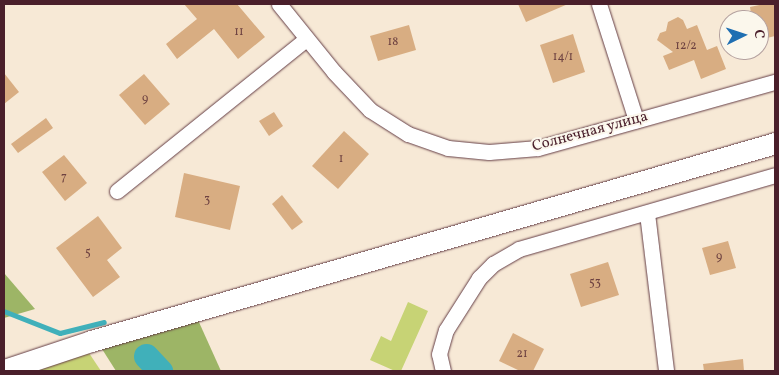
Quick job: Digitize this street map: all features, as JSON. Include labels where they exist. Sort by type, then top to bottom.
[{"type":"street","name":"Солнечная улица","points":[[279,4],[306,39],[370,110],[408,134],[448,148],[489,152],[538,148],[775,82]]},
{"type":"street","points":[[599,4],[636,120]]},
{"type":"street","points":[[117,191],[306,39]]},
{"type":"street","points":[[4,370],[128,330],[775,143]]},
{"type":"street","points":[[443,371],[439,354],[446,330],[479,278],[493,264],[519,249],[775,175]]},
{"type":"street","points":[[647,213],[666,371]]},
{"type":"green space","points":[[4,273],[35,309],[4,318]]},
{"type":"green space","points":[[408,302],[428,311],[401,371],[395,371],[370,360],[381,336],[391,341]]},
{"type":"green space","points":[[198,320],[221,371],[116,371],[102,349]]},
{"type":"green space","points":[[85,347],[101,371],[34,371]]},
{"type":"building","points":[[184,4],[237,4],[265,37],[238,59],[214,29],[177,59],[166,44],[197,19]]},
{"type":"building","points":[[518,4],[568,4],[526,22]]},
{"type":"building","points":[[775,4],[775,36],[769,38],[769,10],[750,10],[750,7]]},
{"type":"building","points":[[678,17],[683,20],[687,29],[697,25],[707,50],[717,46],[719,60],[722,60],[726,69],[701,79],[694,60],[669,70],[663,56],[673,52],[657,40],[660,33],[666,31],[668,22]]},
{"type":"building","points":[[409,25],[416,50],[378,61],[370,36]]},
{"type":"building","points":[[573,34],[585,72],[553,83],[540,45]]},
{"type":"building","points":[[4,73],[19,92],[4,104]]},
{"type":"building","points":[[144,74],[170,104],[145,125],[119,95]]},
{"type":"building","points":[[274,112],[283,126],[269,136],[259,121]]},
{"type":"building","points":[[46,118],[53,128],[18,153],[11,144]]},
{"type":"building","points":[[344,131],[369,154],[338,189],[312,166]]},
{"type":"building","points":[[64,155],[87,183],[65,201],[42,172]]},
{"type":"building","points":[[184,173],[240,186],[230,230],[175,217]]},
{"type":"building","points":[[282,195],[303,222],[292,230],[272,204]]},
{"type":"building","points":[[98,216],[122,248],[107,260],[120,277],[93,297],[56,248]]},
{"type":"building","points":[[728,241],[736,268],[710,275],[702,248]]},
{"type":"building","points":[[608,262],[619,295],[581,307],[570,274]]},
{"type":"building","points":[[513,333],[544,349],[533,371],[520,371],[499,361]]},
{"type":"building","points":[[743,359],[744,371],[704,371],[703,364]]},
{"type":"waterway","points":[[4,311],[60,333],[104,322]]},
{"type":"waterway","points":[[146,356],[160,371]]}]
